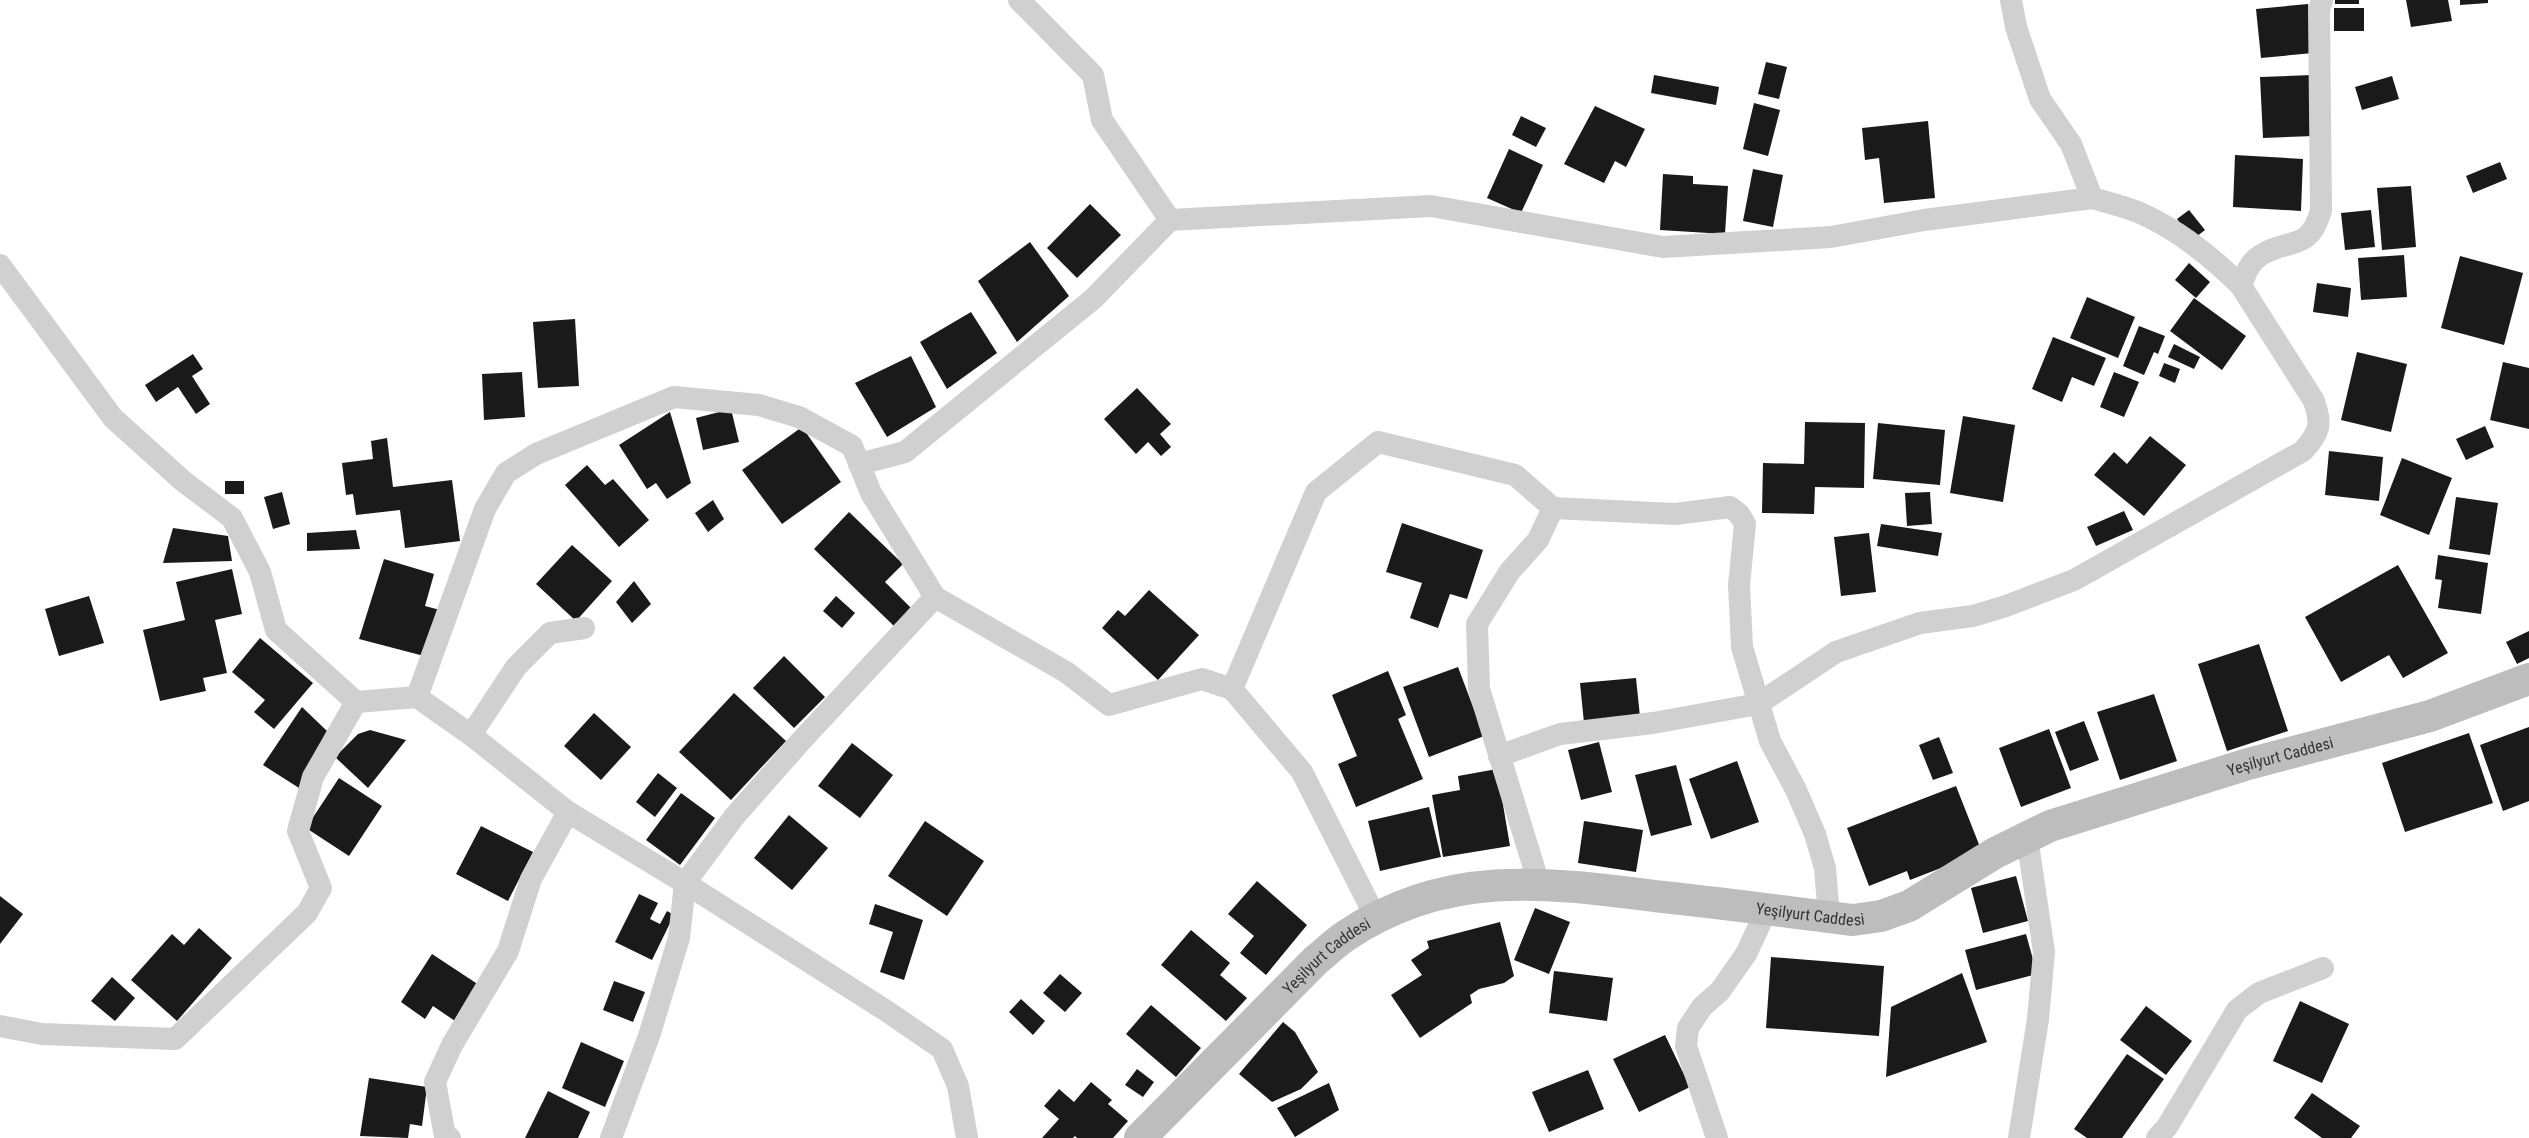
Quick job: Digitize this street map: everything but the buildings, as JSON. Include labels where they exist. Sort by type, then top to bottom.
[{"type":"main road","name":"Yeşilyurt Caddesi","points":[[1140,1138],[1315,960],[1346,935],[1376,918],[1428,897],[1472,887],[1539,884],[1853,920],[1881,916],[1909,906],[1995,853],[2059,823],[2248,764],[2430,716],[2529,679]]},
{"type":"street","points":[[1019,0],[1093,75],[1102,120],[1170,220]]},
{"type":"street","points":[[2011,0],[2016,27],[2040,99],[2071,144],[2092,198]]},
{"type":"street","points":[[2241,286],[2249,267],[2259,256],[2307,238],[2316,228],[2321,211],[2319,10],[2322,0]]},
{"type":"street","points":[[859,464],[905,452],[1093,299],[1170,220],[1431,206],[1663,247],[1831,237],[1924,220],[2092,198],[2138,212],[2184,237],[2220,265],[2241,286],[2314,401],[2320,420],[2317,435],[2303,451],[2074,580],[1984,612],[1920,623],[1836,652],[1758,704],[1653,723],[1560,734],[1499,756]]},
{"type":"street","points":[[0,265],[113,418],[183,481],[232,518],[260,572],[276,630],[356,702],[417,697],[471,735],[567,812],[685,883],[885,1010],[942,1049],[958,1086],[967,1138]]},
{"type":"street","points":[[417,697],[485,509],[506,473],[536,454],[674,397],[759,405],[799,417],[852,446],[872,493],[935,597],[1066,672],[1109,705],[1202,679],[1232,689],[1302,772],[1376,918]]},
{"type":"street","points":[[1232,689],[1316,492],[1378,442],[1515,475],[1553,508],[1675,513],[1730,507],[1739,514],[1745,525],[1739,585],[1742,647],[1770,741],[1796,790],[1815,834],[1825,868],[1829,917]]},
{"type":"street","points":[[1539,884],[1479,689],[1477,624],[1510,571],[1538,540],[1553,508]]},
{"type":"street","points":[[611,1138],[649,1036],[679,939],[685,883],[742,809],[935,597]]},
{"type":"street","points":[[471,735],[516,667],[550,633],[584,628]]},
{"type":"street","points":[[0,1026],[42,1034],[175,1039],[307,913],[321,888],[298,831],[313,777],[356,702]]},
{"type":"street","points":[[450,1138],[445,1136],[435,1082],[452,1045],[508,951],[531,879],[567,812]]},
{"type":"street","points":[[2019,1138],[2038,1018],[2044,952],[2027,837]]},
{"type":"street","points":[[1716,1138],[1686,1046],[1688,1028],[1702,1007],[1720,991],[1746,954],[1767,909]]},
{"type":"street","points":[[2157,1138],[2167,1127],[2237,1010],[2259,993],[2323,968]]}]
